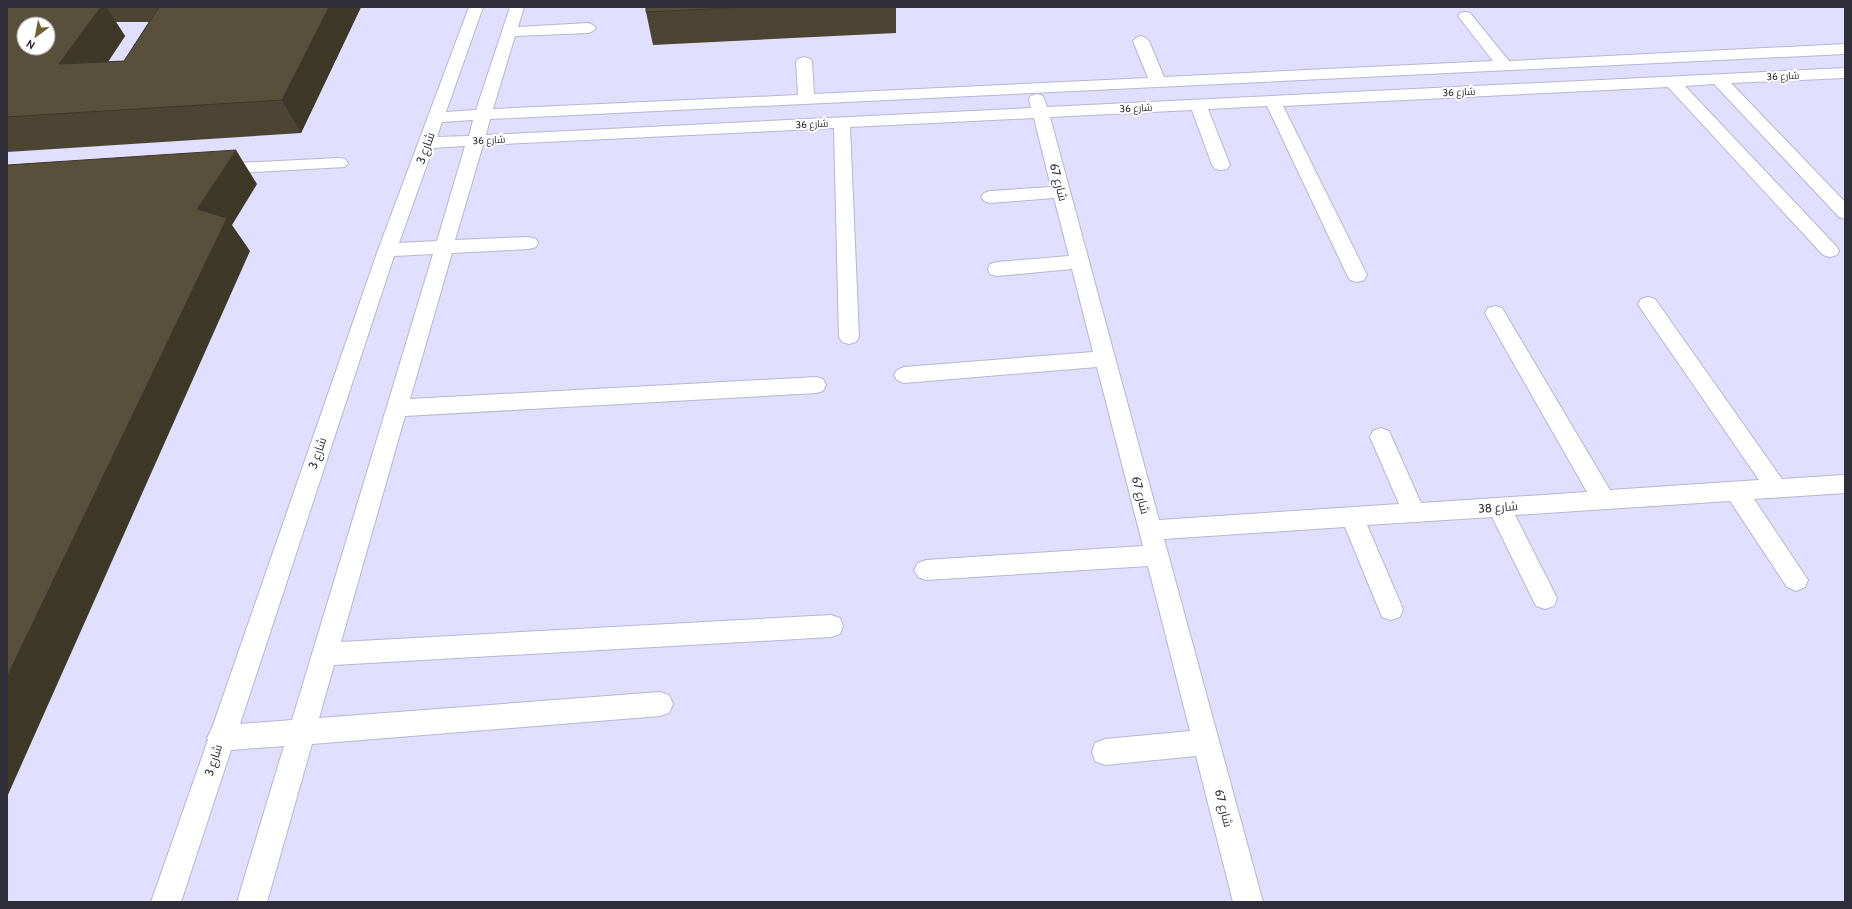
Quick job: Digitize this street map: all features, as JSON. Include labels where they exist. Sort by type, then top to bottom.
[{"type":"street","name":"شارع 3","points":[[166,902],[220,738],[386,250],[427,143],[476,7]]},
{"type":"street","points":[[252,902],[483,115],[517,7]]},
{"type":"street","points":[[1465,16],[1504,65]]},
{"type":"street","points":[[509,32],[588,28]]},
{"type":"street","points":[[1141,41],[1158,82]]},
{"type":"street","points":[[436,117],[1845,49]]},
{"type":"street","points":[[804,62],[806,100]]},
{"type":"street","name":"شارع 36","points":[[427,143],[1845,73]]},
{"type":"street","points":[[1718,79],[1845,213]]},
{"type":"street","points":[[1672,81],[1830,251]]},
{"type":"street","name":"شارع 67","points":[[1034,88],[1248,902]]},
{"type":"street","points":[[1273,101],[1357,275]]},
{"type":"street","points":[[1198,105],[1221,165]]},
{"type":"street","points":[[842,122],[849,337]]},
{"type":"street","points":[[205,170],[339,163]]},
{"type":"street","points":[[990,197],[1062,192]]},
{"type":"street","points":[[386,250],[529,243]]},
{"type":"street","points":[[997,270],[1080,262]]},
{"type":"street","points":[[1648,304],[1777,489]]},
{"type":"street","points":[[1495,313],[1604,500]]},
{"type":"street","points":[[904,374],[1105,359]]},
{"type":"street","points":[[397,408],[816,385]]},
{"type":"street","points":[[1381,437],[1414,513]]},
{"type":"street","name":"شارع 38","points":[[1150,530],[1845,484]]},
{"type":"street","points":[[1736,491],[1796,580]]},
{"type":"street","points":[[1499,507],[1545,598]]},
{"type":"street","points":[[1352,517],[1391,609]]},
{"type":"street","points":[[926,570],[1157,555]]},
{"type":"street","points":[[325,654],[832,626]]},
{"type":"street","points":[[220,738],[660,704]]},
{"type":"street","points":[[1105,752],[1206,742]]},
{"type":"shaded area","points":[[7,7],[1845,7],[1845,902],[7,902]]},
{"type":"building","points":[[7,7],[101,7],[59,64],[124,61],[159,7],[329,7],[282,100],[7,117]]},
{"type":"building","points":[[646,7],[749,7],[646,12]]},
{"type":"building","points":[[236,150],[197,209],[227,218],[7,677],[7,165]]}]
